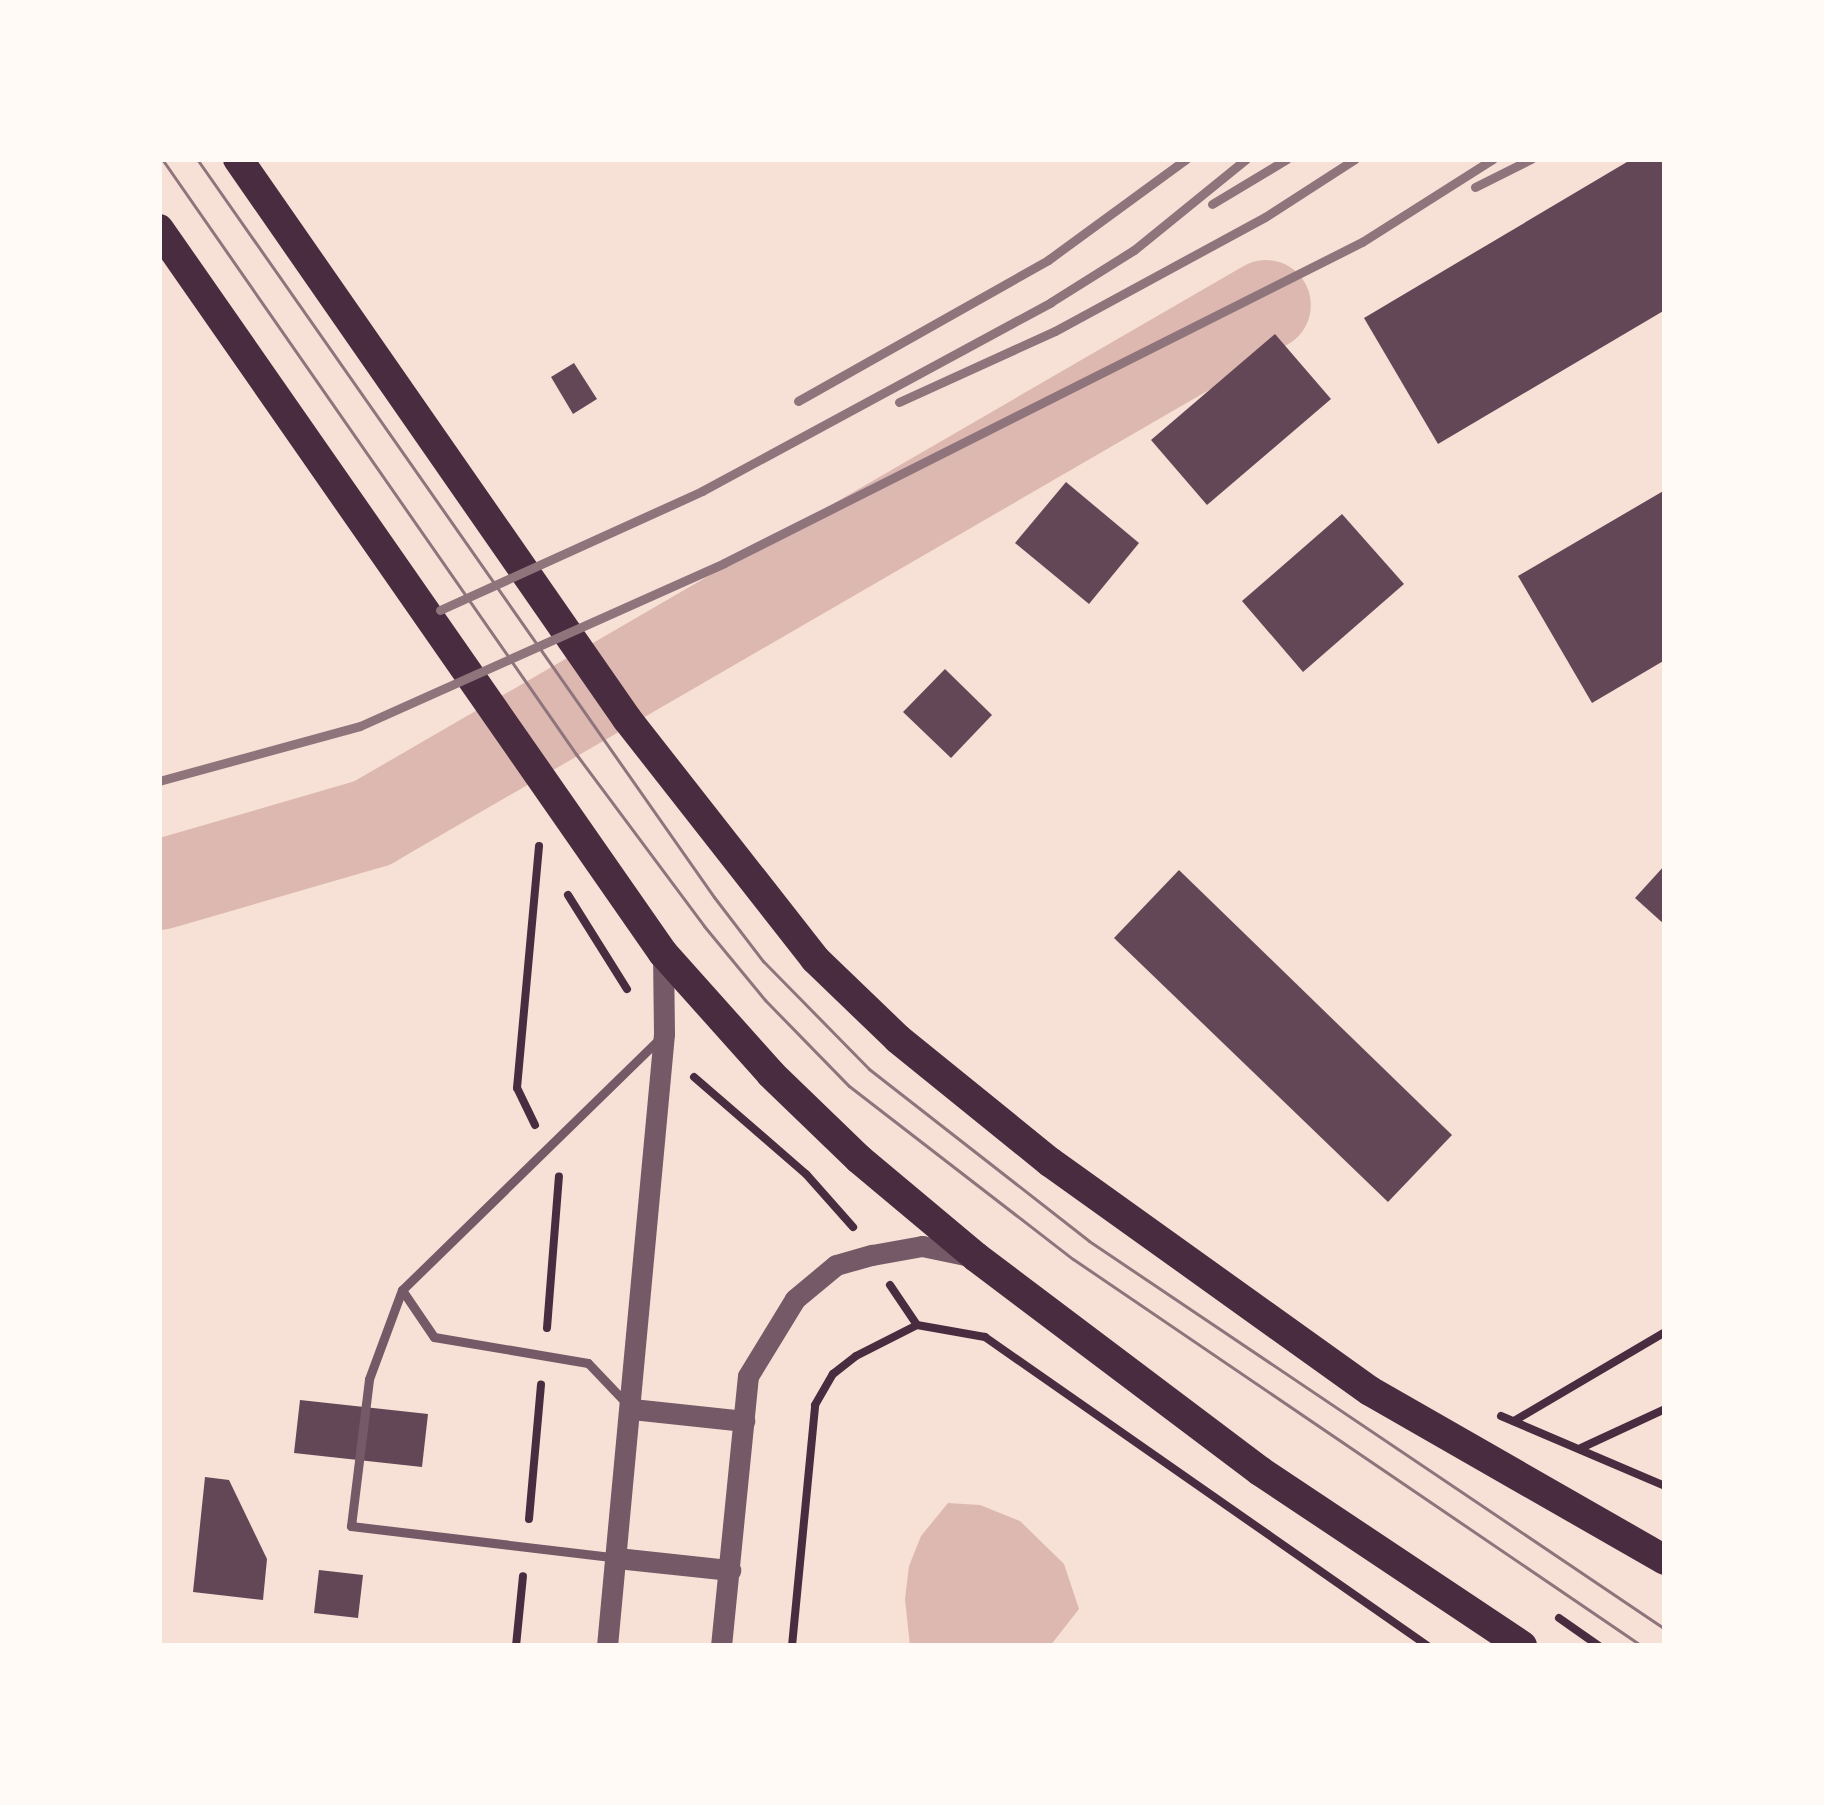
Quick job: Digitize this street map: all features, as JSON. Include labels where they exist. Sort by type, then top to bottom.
[{"type":"main road","points":[[238,159],[627,719],[815,959],[948,1080],[1050,1162],[1370,1391],[1665,1560]]},
{"type":"main road","points":[[159,229],[538,781],[663,953],[771,1074],[859,1159],[976,1257],[1260,1471],[1522,1646]]},
{"type":"street","points":[[608,1646],[664,1034],[663,953]]},
{"type":"street","points":[[721,1646],[748,1376],[795,1299],[836,1265],[872,1255],[922,1246],[976,1257]]},
{"type":"street","points":[[632,1408],[744,1421]]},
{"type":"street","points":[[617,1558],[730,1570]]},
{"type":"lane","points":[[617,1558],[351,1526],[369,1379],[402,1290],[664,1034]]},
{"type":"lane","points":[[402,1290],[434,1337],[588,1363],[632,1408]]},
{"type":"path","points":[[617,976],[699,1085],[806,1174],[872,1255],[917,1325]]},
{"type":"path","points":[[792,1646],[815,1406],[833,1374],[856,1355],[917,1325],[985,1337],[1428,1646]]},
{"type":"path","points":[[1514,1420],[1665,1332]]},
{"type":"path","points":[[1581,1448],[1665,1408]]},
{"type":"path","points":[[1493,1412],[1665,1486]]},
{"type":"path","points":[[1559,1618],[1599,1646]]},
{"type":"shaded area","points":[[948,1503],[980,1505],[1020,1521],[1064,1564],[1079,1609],[1050,1646],[910,1646],[905,1599],[909,1566],[921,1536]]},
{"type":"building","points":[[1632,159],[1665,159],[1665,310],[1438,444],[1364,318]]},
{"type":"building","points":[[1275,334],[1331,399],[1207,505],[1151,440]]},
{"type":"building","points":[[574,363],[597,399],[573,414],[551,377]]},
{"type":"building","points":[[1066,482],[1139,543],[1089,604],[1015,543]]},
{"type":"building","points":[[1665,490],[1665,660],[1592,703],[1518,576]]},
{"type":"building","points":[[1342,514],[1404,584],[1303,672],[1242,601]]},
{"type":"building","points":[[945,669],[992,715],[951,758],[903,712]]},
{"type":"building","points":[[1665,865],[1665,925],[1635,898]]},
{"type":"building","points":[[1179,870],[1452,1135],[1388,1202],[1114,938]]},
{"type":"building","points":[[300,1400],[428,1414],[422,1467],[294,1453]]},
{"type":"building","points":[[205,1477],[229,1480],[267,1559],[263,1600],[193,1592]]},
{"type":"building","points":[[319,1570],[363,1575],[358,1618],[314,1613]]},
{"type":"waterway","points":[[159,885],[372,823],[1266,305]]},
{"type":"tram line","points":[[162,159],[576,754],[704,926],[765,1000],[849,1086],[1073,1259],[1642,1646]]},
{"type":"tram line","points":[[197,159],[714,897],[763,961],[869,1069],[1089,1241],[1665,1629]]},
{"type":"railway","points":[[798,401],[1048,260],[1186,159]]},
{"type":"railway","points":[[440,610],[702,491],[1051,302],[1134,250],[1246,159]]},
{"type":"railway","points":[[1212,204],[1287,159]]},
{"type":"railway","points":[[899,402],[1055,331],[1265,217],[1355,159]]},
{"type":"railway","points":[[159,781],[360,726],[724,563],[1362,242],[1493,159]]},
{"type":"railway","points":[[1475,187],[1531,159]]}]
